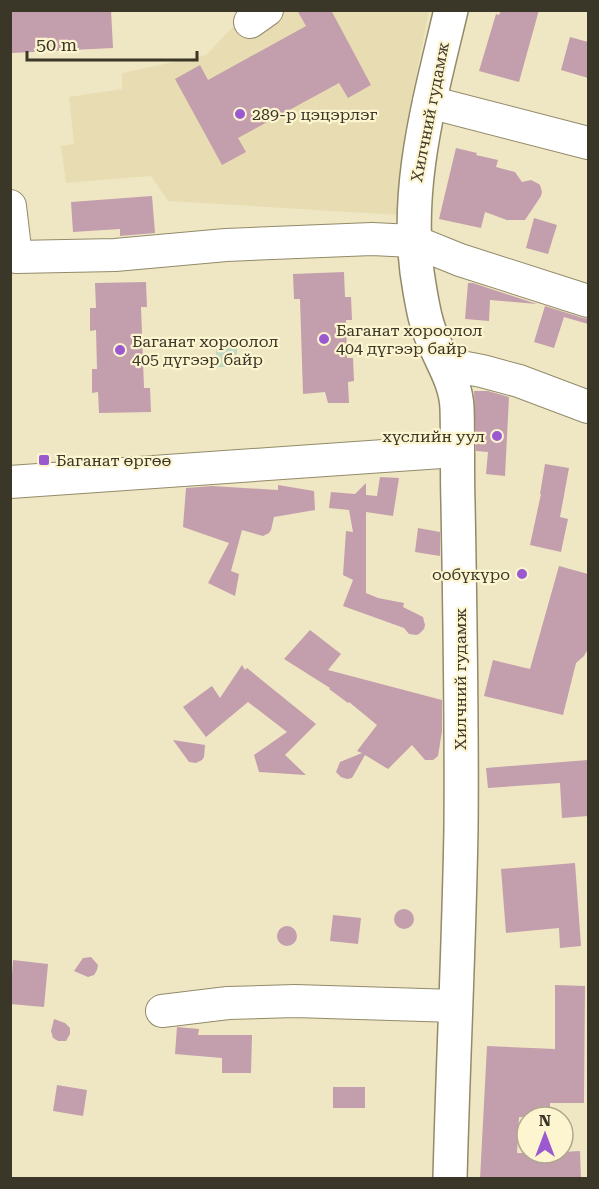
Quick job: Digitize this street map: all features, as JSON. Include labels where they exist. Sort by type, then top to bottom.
[{"type":"main road","name":"Хилчний гудамж","points":[[450,1179],[460,829],[457,407],[456,394],[426,321],[413,241],[414,193],[429,102],[451,10]]},
{"type":"street","points":[[429,102],[588,143]]},
{"type":"street","points":[[10,206],[14,265],[226,245],[372,239],[413,241],[459,260],[588,300]]},
{"type":"street","points":[[445,364],[519,381],[588,407]]},
{"type":"street","points":[[10,482],[456,451]]},
{"type":"street","points":[[162,1011],[228,1003],[295,1001],[455,1006]]},
{"type":"shaded area","name":"289-р цэцэрлэг","points":[[248,11],[429,11],[405,131],[400,168],[398,215],[168,201],[151,176],[66,183],[61,146],[74,144],[69,97],[122,89],[122,73],[206,55]]},
{"type":"green space","points":[[216,339],[237,339],[237,359],[225,359],[225,367],[216,367]]},
{"type":"building","points":[[10,10],[111,10],[113,48],[12,53]]},
{"type":"building","points":[[297,10],[331,10],[371,85],[348,98],[339,83],[238,138],[246,152],[222,165],[175,79],[200,65],[208,80],[306,26]]},
{"type":"building","points":[[501,10],[539,10],[519,82],[479,71],[496,14],[499,15]]},
{"type":"building","points":[[570,37],[588,42],[588,78],[561,70]]},
{"type":"building","points":[[456,148],[498,160],[496,167],[515,172],[522,182],[531,180],[540,185],[541,196],[525,220],[507,220],[485,212],[481,228],[439,219]]},
{"type":"building","points":[[152,196],[155,233],[120,236],[120,229],[73,232],[71,202]]},
{"type":"building","points":[[534,218],[557,225],[548,254],[526,248]]},
{"type":"building","name":"Баганат хороолол 404 дүгээр байр","points":[[344,272],[345,297],[351,297],[352,320],[346,320],[347,358],[353,358],[354,381],[348,382],[349,403],[328,403],[325,392],[303,394],[300,299],[294,299],[293,274]]},
{"type":"building","name":"Баганат хороолол 405 дүгээр байр","points":[[146,282],[147,307],[141,307],[144,388],[150,388],[151,412],[99,413],[98,392],[92,393],[92,369],[97,369],[96,330],[90,331],[90,308],[96,308],[95,283]]},
{"type":"building","points":[[468,283],[537,304],[490,300],[489,321],[465,319]]},
{"type":"building","points":[[545,306],[588,319],[588,324],[564,317],[554,348],[534,342]]},
{"type":"building","points":[[474,391],[488,391],[509,397],[505,476],[486,474],[488,452],[476,451]]},
{"type":"building","points":[[545,464],[569,468],[560,517],[568,519],[561,552],[530,545]]},
{"type":"building","points":[[380,477],[399,478],[393,516],[366,512],[366,593],[404,603],[403,607],[423,617],[424,629],[416,635],[409,634],[404,628],[343,606],[353,580],[343,575],[346,531],[353,532],[349,510],[329,508],[331,492],[355,494],[366,483],[366,495],[377,496]]},
{"type":"building","points":[[278,485],[314,491],[315,510],[274,517],[271,530],[263,536],[242,530],[231,571],[239,574],[235,596],[208,583],[229,543],[183,527],[186,488],[212,486],[278,490]]},
{"type":"building","points":[[418,528],[440,532],[440,556],[415,552]]},
{"type":"building","points":[[559,566],[588,574],[588,649],[576,663],[563,715],[484,696],[493,660],[530,669]]},
{"type":"building","points":[[310,630],[341,654],[328,670],[442,700],[442,731],[438,756],[433,760],[425,760],[412,745],[388,769],[365,755],[352,778],[341,777],[336,772],[340,762],[362,753],[357,751],[377,725],[330,688],[284,659]]},
{"type":"building","points":[[242,665],[245,670],[247,668],[316,724],[285,755],[306,775],[259,772],[254,755],[287,732],[248,702],[206,737],[183,707],[212,686],[220,698]]},
{"type":"building","points":[[173,740],[205,745],[204,757],[196,763],[189,762]]},
{"type":"building","points":[[588,760],[588,816],[562,818],[560,783],[488,788],[486,768]]},
{"type":"building","points":[[575,863],[581,946],[560,948],[559,928],[506,933],[501,869]]},
{"type":"building","points":[[404,909],[411,912],[414,919],[411,926],[404,929],[397,926],[394,919],[397,912]]},
{"type":"building","points":[[333,915],[361,918],[358,944],[330,941]]},
{"type":"building","points":[[287,926],[294,929],[297,936],[294,943],[287,946],[280,943],[277,936],[280,929]]},
{"type":"building","points":[[91,957],[98,965],[94,975],[88,977],[74,971],[83,958]]},
{"type":"building","points":[[13,960],[48,964],[44,1007],[10,1004]]},
{"type":"building","points":[[555,985],[585,986],[584,1103],[515,1105],[515,1165],[575,1165],[575,1151],[580,1151],[581,1179],[480,1179],[487,1046],[555,1049]]},
{"type":"building","points":[[54,1019],[65,1023],[70,1028],[66,1041],[53,1038],[51,1031]]},
{"type":"building","points":[[177,1027],[199,1029],[198,1035],[252,1035],[251,1073],[222,1073],[222,1058],[175,1054]]},
{"type":"building","points":[[57,1085],[87,1090],[83,1116],[53,1111]]},
{"type":"building","points":[[333,1087],[365,1087],[365,1108],[333,1108]]},
{"type":"place","name":"289-р цэцэрлэг","points":[[240,114]]},
{"type":"place","name":"Баганат хороолол 404 дүгээр байр","points":[[324,339]]},
{"type":"place","name":"Баганат хороолол 405 дүгээр байр","points":[[120,350]]},
{"type":"place","name":"хүслийн уул","points":[[497,436]]},
{"type":"place","name":"Баганат өргөө","points":[[44,460]]},
{"type":"place","name":"ообүкүро","points":[[522,574]]}]
